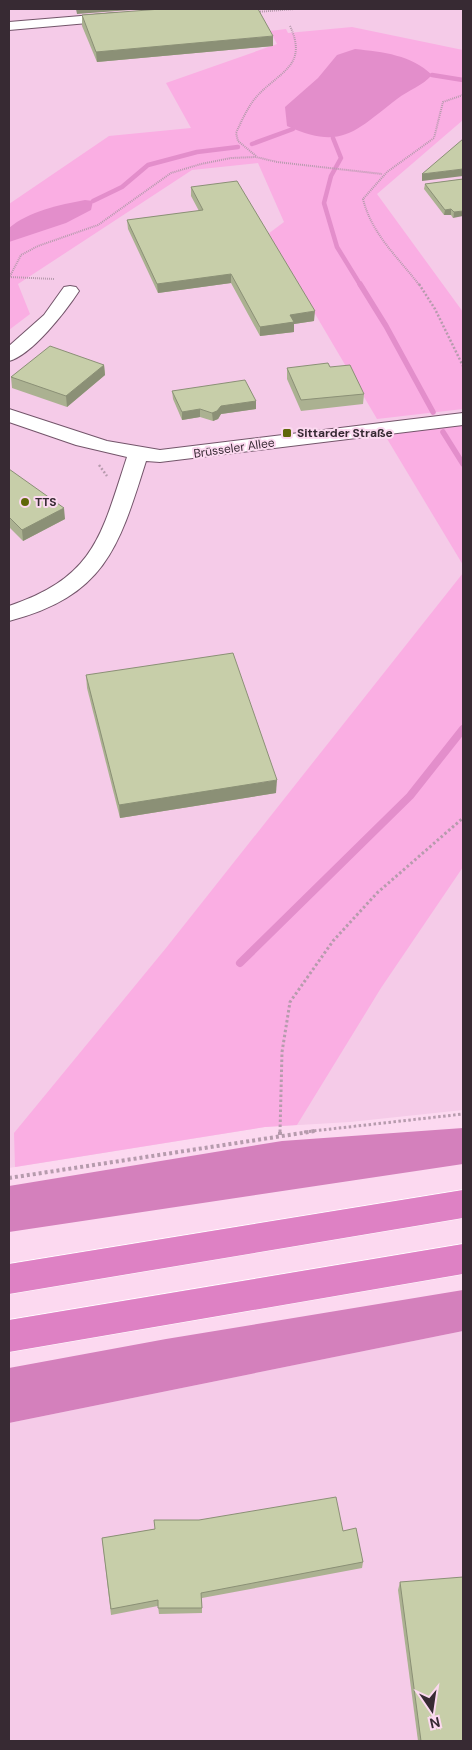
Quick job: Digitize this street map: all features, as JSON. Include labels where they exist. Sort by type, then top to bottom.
[{"type":"highway","points":[[9,1279],[463,1204]]},
{"type":"highway","points":[[9,1336],[463,1259]]},
{"type":"street","points":[[9,26],[127,16]]},
{"type":"street","points":[[9,355],[45,326],[58,311],[64,285]]},
{"type":"street","name":"Brüsseler Allee","points":[[9,415],[92,444],[138,454],[187,454],[463,419]]},
{"type":"street","points":[[9,614],[41,602],[86,573],[109,538],[138,454]]},
{"type":"path","points":[[250,12],[295,9]]},
{"type":"path","points":[[256,157],[238,141],[236,133],[249,105],[292,65],[297,52],[296,39],[290,26]]},
{"type":"path","points":[[463,94],[443,102],[439,111],[438,131],[434,138],[382,174],[363,199],[365,212],[374,231],[423,289],[463,366]]},
{"type":"path","points":[[64,285],[9,278],[21,255],[38,246],[98,225],[171,173],[231,158],[256,157],[278,162],[382,174]]},
{"type":"path","points":[[92,444],[86,451],[107,475],[107,485]]},
{"type":"path","points":[[280,1134],[282,1052],[290,1002],[333,941],[377,893],[440,836],[463,818]]},
{"type":"path","points":[[9,1178],[280,1134],[463,1114]]},
{"type":"shaded area","points":[[9,9],[463,9],[463,1110],[350,1122],[265,1127],[9,1168]]},
{"type":"shaded area","points":[[352,27],[463,50],[463,120],[377,194],[463,312],[463,409],[377,419],[268,234],[284,222],[258,163],[192,170],[18,284],[30,314],[9,330],[9,204],[109,136],[191,128],[166,83],[277,44],[270,31],[286,29],[288,33]]},
{"type":"shaded area","points":[[355,49],[386,53],[406,59],[424,68],[432,75],[370,120],[347,134],[335,137],[321,137],[287,126],[285,107],[318,78],[337,55]]},
{"type":"shaded area","points":[[85,200],[93,201],[91,210],[66,223],[9,242],[9,228],[26,217],[55,207]]},
{"type":"shaded area","points":[[463,421],[463,565],[383,432]]},
{"type":"shaded area","points":[[463,573],[463,867],[381,988],[297,1125],[265,1127],[15,1167],[14,1133],[166,948]]},
{"type":"shaded area","points":[[463,1128],[463,1164],[9,1232],[9,1186],[282,1141]]},
{"type":"shaded area","points":[[463,1290],[463,1331],[9,1423],[9,1368],[166,1339]]},
{"type":"shaded area","points":[[463,1331],[463,1741],[9,1741],[9,1423]]},
{"type":"building","points":[[161,9],[258,9],[273,36],[96,52],[82,15]]},
{"type":"building","points":[[463,139],[463,169],[422,174]]},
{"type":"building","points":[[463,179],[463,211],[445,210],[425,184]]},
{"type":"building","points":[[237,181],[315,311],[290,315],[294,322],[260,327],[231,274],[157,284],[127,220],[203,210],[191,187]]},
{"type":"building","points":[[50,346],[104,365],[66,396],[11,377]]},
{"type":"building","points":[[328,363],[330,367],[350,365],[364,394],[301,400],[287,368]]},
{"type":"building","points":[[245,380],[256,401],[221,406],[212,413],[200,409],[182,412],[172,391]]},
{"type":"building","points":[[9,469],[64,508],[22,530],[9,517]]},
{"type":"building","points":[[233,653],[277,780],[119,805],[86,675]]},
{"type":"building","points":[[336,1497],[343,1531],[356,1528],[363,1562],[201,1593],[202,1608],[158,1608],[158,1600],[111,1609],[102,1538],[155,1529],[154,1520],[199,1520]]},
{"type":"building","points":[[463,1577],[463,1741],[421,1741],[400,1582]]},
{"type":"waterway","points":[[432,75],[463,80]]},
{"type":"waterway","points":[[252,144],[293,129]]},
{"type":"waterway","points":[[333,138],[341,158],[331,176],[324,203],[337,247],[361,286]]},
{"type":"waterway","points":[[93,201],[122,187],[148,165],[197,152],[238,147]]},
{"type":"waterway","points":[[360,284],[386,326],[433,412]]},
{"type":"waterway","points":[[443,432],[463,464]]},
{"type":"waterway","points":[[240,963],[410,796],[463,729]]},
{"type":"place","name":"Sittarder Straße","points":[[287,433]]},
{"type":"place","name":"TTS","points":[[25,502]]}]
